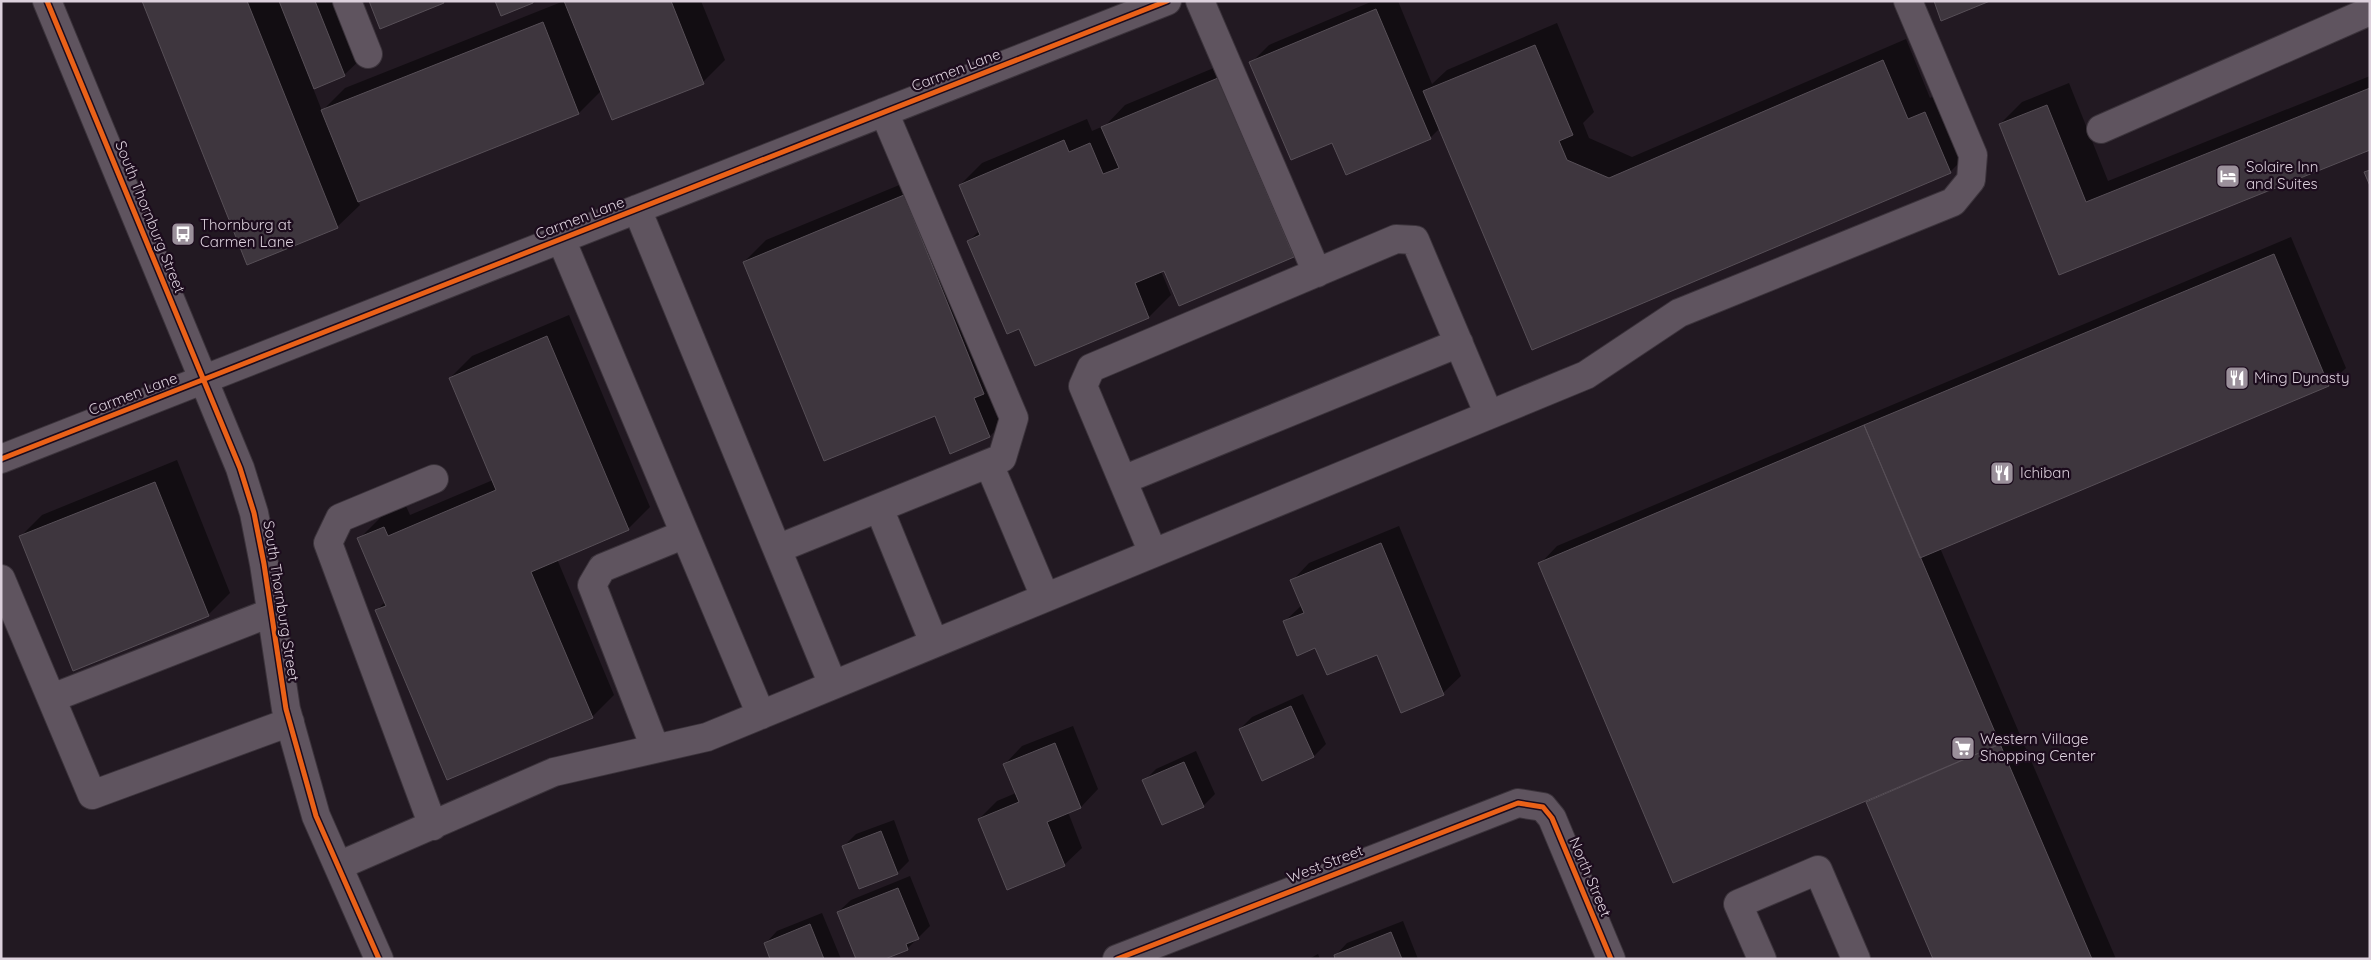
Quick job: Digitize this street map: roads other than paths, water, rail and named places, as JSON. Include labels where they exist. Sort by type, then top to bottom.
[{"type":"street","name":"South Thornburg Street","points":[[47,1],[240,468],[254,513],[290,722],[316,816],[379,959]]},
{"type":"street","points":[[346,1],[368,54]]},
{"type":"street","name":"Carmen Lane","points":[[1,458],[1167,1]]},
{"type":"street","points":[[1200,1],[1316,273]]},
{"type":"street","points":[[338,866],[554,772],[707,737],[1489,416],[1586,375],[1679,313],[1952,202],[1971,180],[1973,155],[1908,1]]},
{"type":"street","points":[[2101,129],[2370,11]]},
{"type":"street","points":[[777,549],[1002,458],[1014,418],[884,112]]},
{"type":"street","points":[[637,209],[834,685]]},
{"type":"street","points":[[561,239],[761,715]]},
{"type":"street","points":[[1153,553],[1084,386],[1091,368],[1396,239],[1415,240],[1489,416]]},
{"type":"street","points":[[1123,480],[1458,343]]},
{"type":"street","points":[[988,464],[1045,597]]},
{"type":"street","points":[[433,826],[328,543],[340,518],[434,479]]},
{"type":"street","points":[[880,508],[934,643]]},
{"type":"street","points":[[656,748],[592,585],[602,568],[685,534]]},
{"type":"street","points":[[1,579],[92,795],[290,722]]},
{"type":"street","points":[[52,698],[270,613]]},
{"type":"street","name":"West Street","points":[[1117,959],[1518,803],[1543,807]]},
{"type":"street","name":"North Street","points":[[1543,807],[1552,818],[1611,959]]},
{"type":"street","points":[[1762,959],[1738,904],[1818,870],[1856,959]]},
{"type":"place","name":"Solaire Inn and Suites","points":[[2228,176]]},
{"type":"place","name":"Thornburg at Carmen Lane","points":[[183,234]]},
{"type":"place","name":"Ming Dynasty","points":[[2237,378]]},
{"type":"place","name":"Ichiban","points":[[2002,473]]},
{"type":"place","name":"Western Village Shopping Center","points":[[1963,748]]}]
